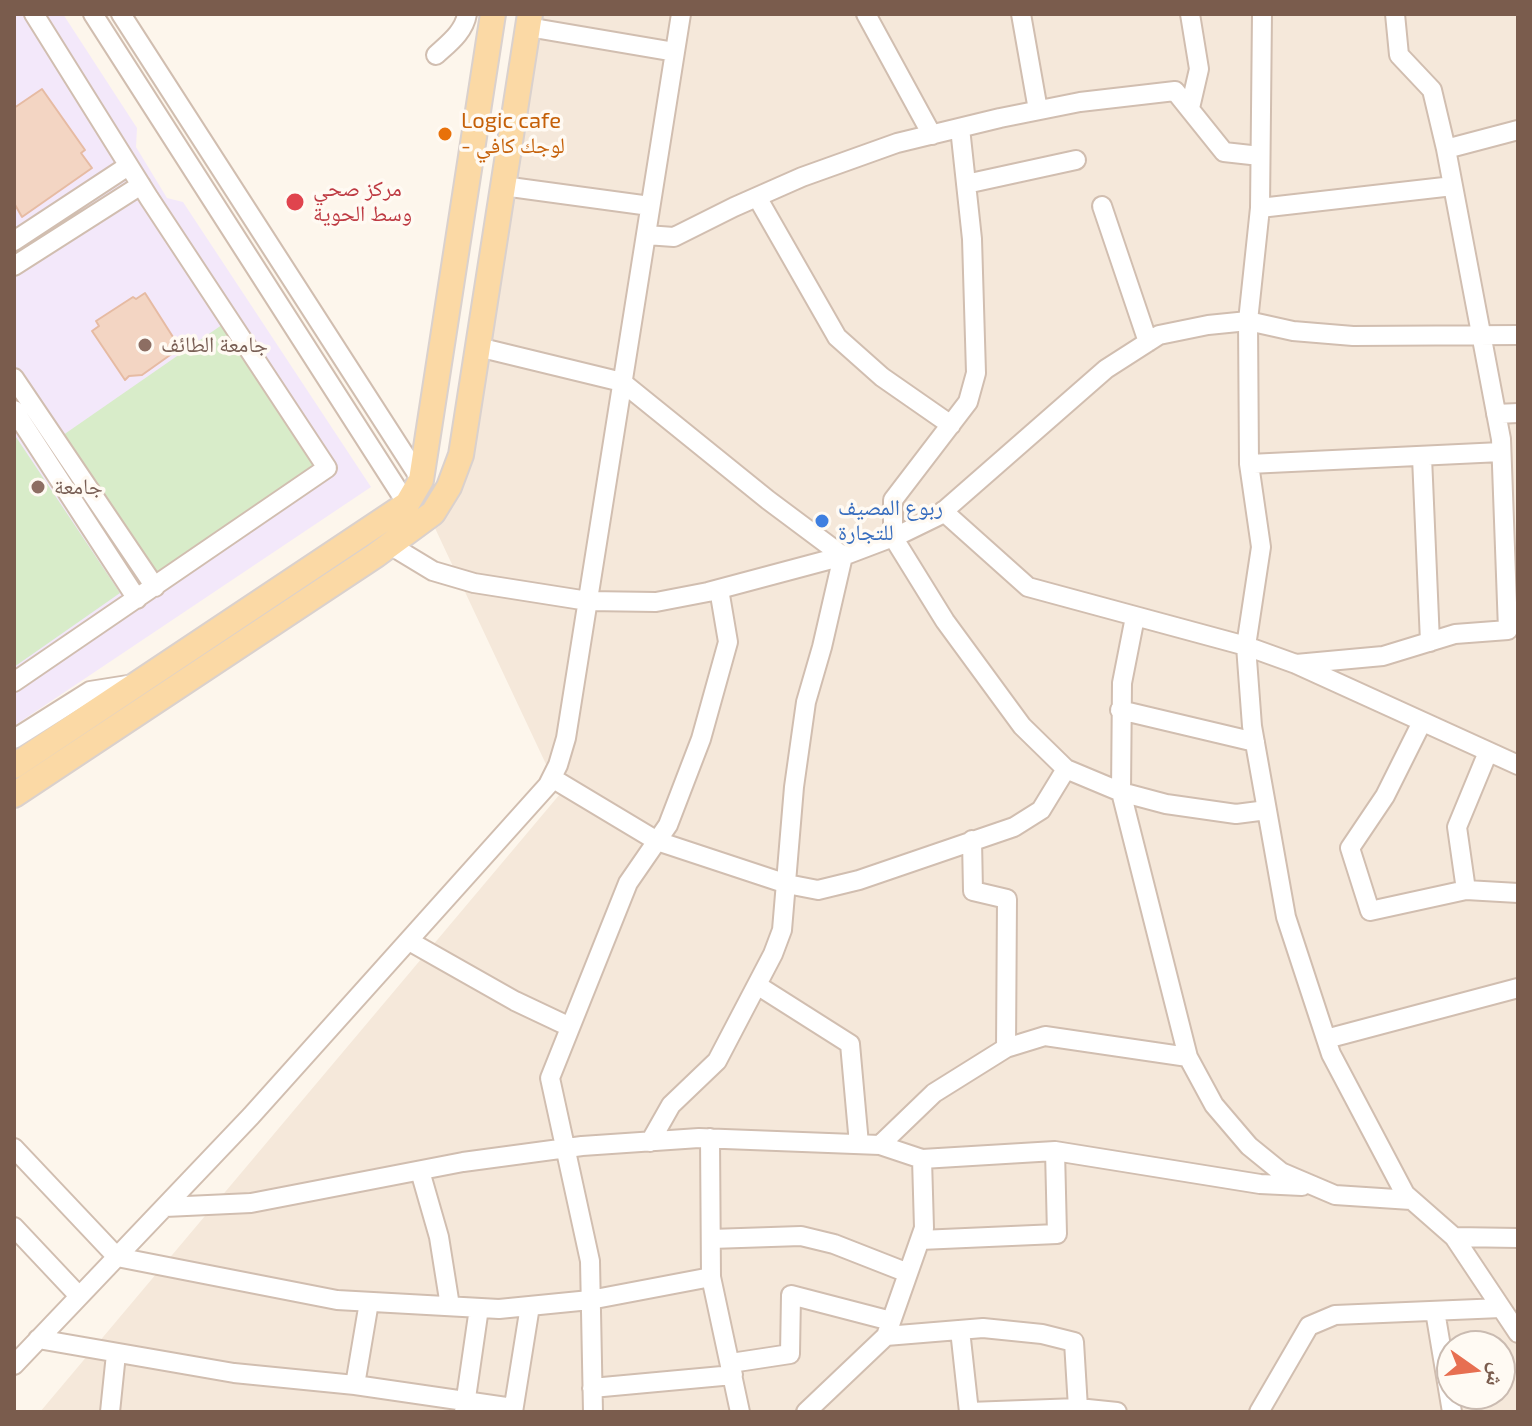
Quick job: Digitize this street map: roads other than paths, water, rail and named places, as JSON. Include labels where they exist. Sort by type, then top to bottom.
[{"type":"main road","points":[[14,766],[407,504],[421,480],[493,14]]},
{"type":"main road","points":[[14,795],[390,545],[433,513],[449,487],[461,455],[529,21]]},
{"type":"street","points":[[14,682],[327,468],[128,166],[34,14]]},
{"type":"street","points":[[93,14],[407,504]]},
{"type":"street","points":[[121,14],[421,480]]},
{"type":"street","points":[[436,55],[465,24],[467,14]]},
{"type":"street","points":[[14,1365],[251,1116],[552,778],[566,738],[681,14]]},
{"type":"street","points":[[866,14],[932,135]]},
{"type":"street","points":[[1021,14],[1038,110]]},
{"type":"street","points":[[1190,14],[1199,69],[1190,108]]},
{"type":"street","points":[[1262,14],[1260,208],[1248,321],[1249,464],[1261,547],[1246,646],[1255,742],[1286,917],[1331,1054],[1405,1194],[1454,1237],[1518,1333]]},
{"type":"street","points":[[1296,664],[1383,656],[1455,634],[1513,630],[1510,494],[1482,335],[1432,90],[1399,55],[1395,14]]},
{"type":"street","points":[[529,21],[675,52]]},
{"type":"street","points":[[646,235],[674,237],[802,177],[897,143],[1080,102],[1175,91],[1224,152],[1260,156]]},
{"type":"street","points":[[960,128],[972,239],[976,373],[968,402],[893,500],[893,537],[945,621],[1022,726],[1066,769],[1121,792],[1166,804],[1236,814],[1267,810]]},
{"type":"street","points":[[1446,149],[1518,130]]},
{"type":"street","points":[[966,184],[1076,160]]},
{"type":"street","points":[[14,241],[128,166]]},
{"type":"street","points":[[14,266],[141,185]]},
{"type":"street","points":[[503,186],[650,206]]},
{"type":"street","points":[[1260,208],[1453,186]]},
{"type":"street","points":[[757,197],[837,337],[882,377],[951,425]]},
{"type":"street","points":[[1102,206],[1148,342]]},
{"type":"street","points":[[390,545],[433,571],[474,583],[588,601],[656,602],[719,589],[843,556],[893,537],[943,511],[1106,369],[1159,335],[1248,321],[1293,331],[1353,336],[1518,335]]},
{"type":"street","points":[[478,347],[622,382],[843,556]]},
{"type":"street","points":[[14,378],[155,587]]},
{"type":"street","points":[[14,410],[137,599]]},
{"type":"street","points":[[1496,414],[1518,413]]},
{"type":"street","points":[[1249,464],[1501,452]]},
{"type":"street","points":[[1422,457],[1430,642]]},
{"type":"street","points":[[943,511],[1028,587],[1246,646],[1296,664],[1518,765]]},
{"type":"street","points":[[650,1142],[671,1105],[717,1061],[782,930],[794,787],[806,702],[843,556]]},
{"type":"street","points":[[593,1412],[590,1261],[550,1078],[628,883],[668,825],[701,739],[728,642],[719,589]]},
{"type":"street","points":[[1135,617],[1122,683],[1121,792],[1188,1057],[1214,1105],[1249,1146],[1281,1172],[1335,1195],[1411,1200]]},
{"type":"street","points":[[14,739],[90,691],[137,684]]},
{"type":"street","points":[[1120,710],[1255,742]]},
{"type":"street","points":[[1422,722],[1385,796],[1350,848],[1370,911],[1466,890],[1518,893]]},
{"type":"street","points":[[1466,890],[1457,827],[1488,752]]},
{"type":"street","points":[[552,778],[657,841],[787,884],[818,890],[859,880],[1014,827],[1041,810],[1066,769]]},
{"type":"street","points":[[972,840],[973,891],[1007,899],[1006,1048]]},
{"type":"street","points":[[409,941],[515,1001],[570,1027]]},
{"type":"street","points":[[757,985],[850,1044],[859,1144]]},
{"type":"street","points":[[1326,1039],[1518,988]]},
{"type":"street","points":[[880,1145],[934,1093],[1006,1048],[1045,1036],[1188,1057]]},
{"type":"street","points":[[165,1207],[251,1203],[420,1171],[567,1148],[710,1138],[880,1145],[922,1159],[1055,1151],[1260,1184],[1315,1186]]},
{"type":"street","points":[[710,1138],[711,1277],[740,1412]]},
{"type":"street","points":[[14,1148],[117,1257],[337,1300],[479,1308],[530,1306],[590,1300],[711,1277]]},
{"type":"street","points":[[920,1240],[1057,1234],[1055,1151]]},
{"type":"street","points":[[806,1412],[889,1328],[924,1228],[922,1159]]},
{"type":"street","points":[[420,1171],[439,1237],[450,1306]]},
{"type":"street","points":[[14,1227],[79,1296]]},
{"type":"street","points":[[711,1239],[801,1236],[834,1244],[908,1273]]},
{"type":"street","points":[[1454,1237],[1518,1238]]},
{"type":"street","points":[[592,1388],[732,1369],[790,1354],[791,1295],[889,1328],[983,1328],[1027,1332],[1074,1342],[1078,1408]]},
{"type":"street","points":[[355,1385],[369,1302]]},
{"type":"street","points":[[38,1339],[234,1373],[355,1385],[415,1403],[513,1410],[530,1306]]},
{"type":"street","points":[[465,1406],[479,1308]]},
{"type":"street","points":[[1259,1412],[1309,1326],[1335,1315],[1501,1308]]},
{"type":"street","points":[[1435,1311],[1452,1412]]},
{"type":"street","points":[[960,1330],[969,1412],[1078,1408],[1117,1412]]},
{"type":"street","points":[[110,1412],[116,1354]]},
{"type":"place","name":"Logic cafe - لوجك كافي","points":[[445,134]]},
{"type":"place","name":"مركز صحي وسط الحوية","points":[[295,202]]},
{"type":"place","name":"جامعة الطائف","points":[[145,345]]},
{"type":"place","name":"جامعة","points":[[38,487]]},
{"type":"place","name":"ربوع المصيف للتجارة","points":[[822,521]]}]
